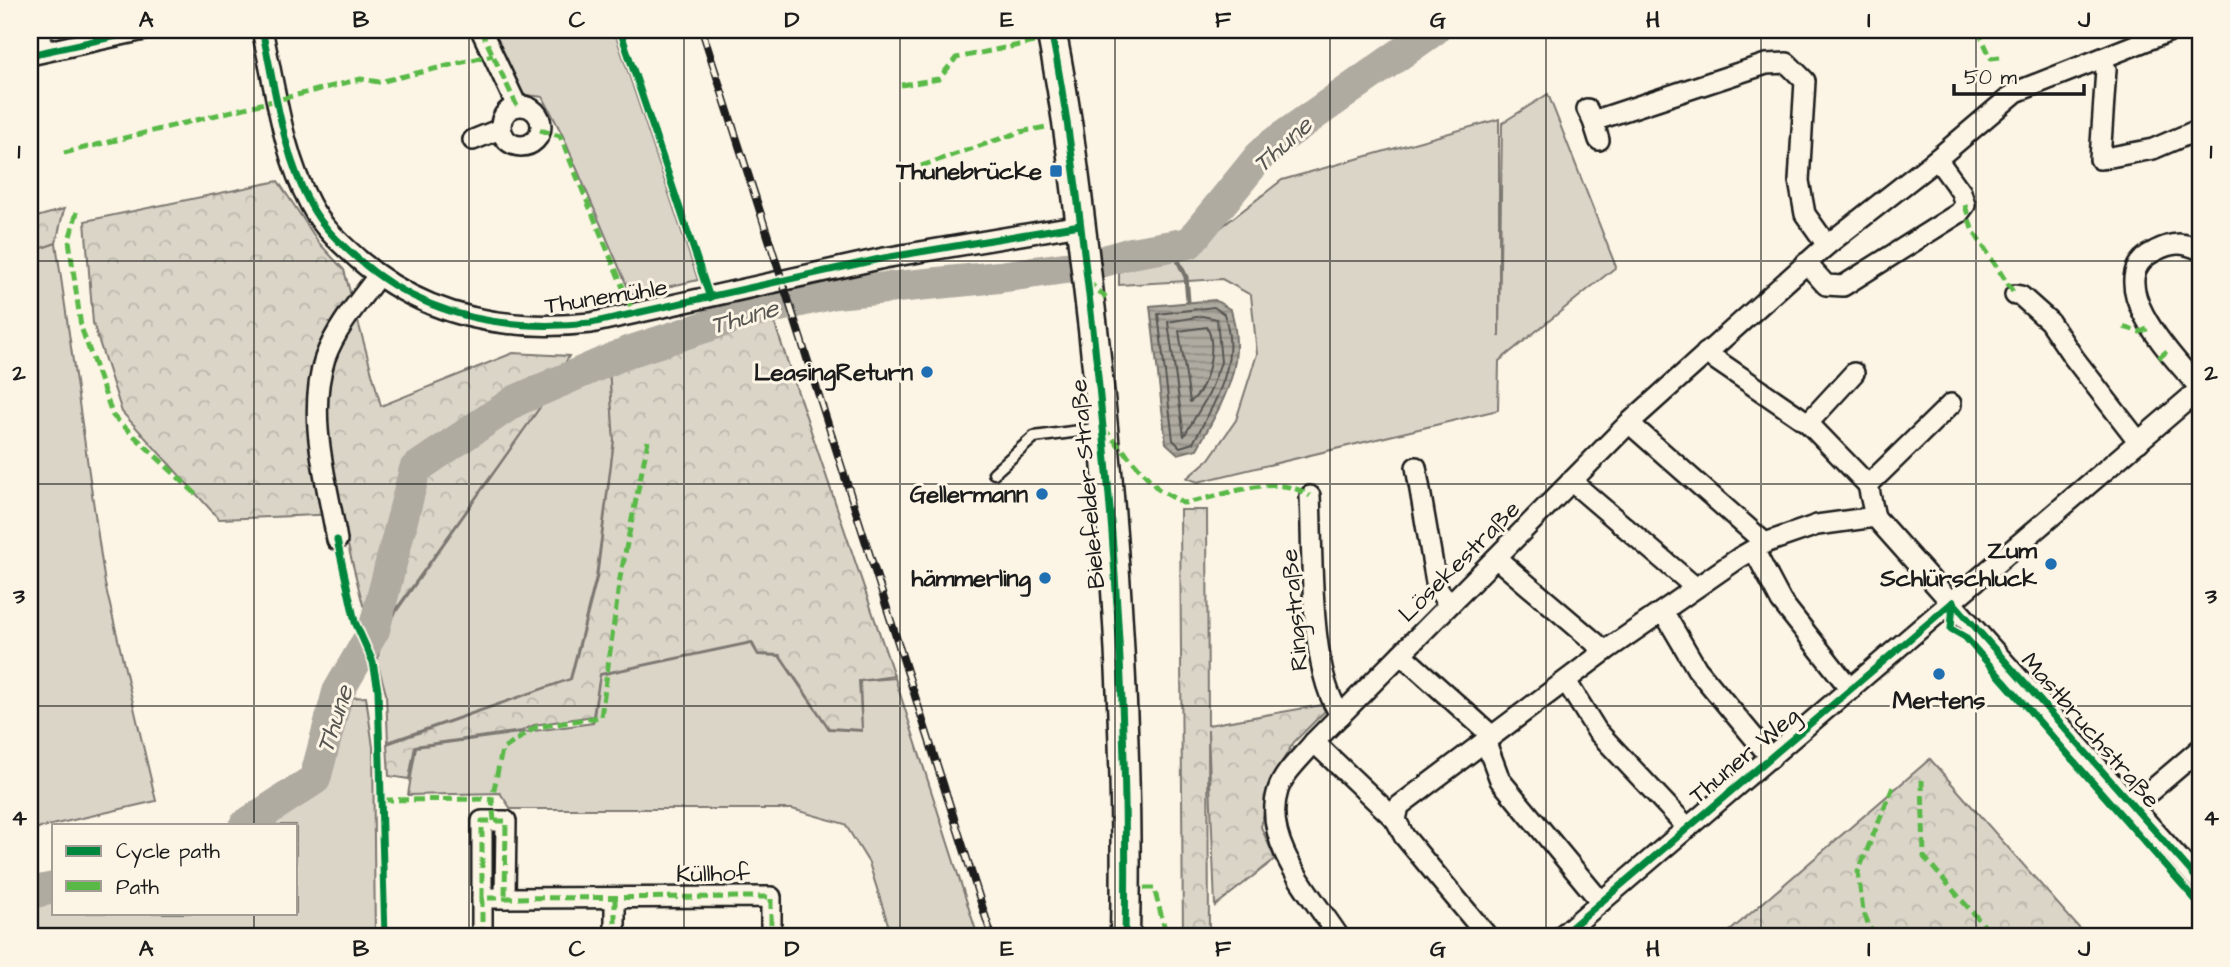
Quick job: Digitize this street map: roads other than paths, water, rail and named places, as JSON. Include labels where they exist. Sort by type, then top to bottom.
[{"type":"main road","name":"Bielefelder Straße","points":[[1051,30],[1082,236],[1103,428],[1118,629],[1126,852],[1125,937]]},
{"type":"street","points":[[41,30],[35,53],[144,30]]},
{"type":"street","name":"Thunemühle","points":[[262,30],[296,170],[309,203],[328,232],[378,276],[419,301],[459,313],[517,326],[553,327],[634,314],[874,260],[1082,236]]},
{"type":"street","points":[[481,30],[517,106],[536,113],[540,123],[535,140],[519,146],[508,143],[500,129],[505,113],[517,106]]},
{"type":"street","name":"Lösekestraße","points":[[1339,937],[1286,853],[1274,819],[1279,788],[1314,742],[1629,423],[1827,245],[2017,92],[2173,30]]},
{"type":"street","points":[[2102,59],[2106,69],[2100,159],[2153,149],[2200,129]]},
{"type":"street","points":[[1593,124],[1766,64],[1787,64],[1805,80],[1799,181],[1805,214],[1827,245]]},
{"type":"street","points":[[473,139],[500,129]]},
{"type":"street","points":[[1806,263],[1826,285],[1843,286],[1959,213],[1965,205],[1961,192],[1937,159]]},
{"type":"street","name":"Thuner Weg","points":[[1560,937],[2200,389],[2150,328],[2135,294],[2134,279],[2137,266],[2150,253],[2171,243],[2188,244],[2200,250]]},
{"type":"street","points":[[337,540],[315,419],[326,358],[349,315],[378,276]]},
{"type":"street","points":[[2015,295],[2021,296],[2049,321],[2139,442]]},
{"type":"street","points":[[1706,353],[1808,423],[1868,485],[1875,517],[1953,602]]},
{"type":"street","points":[[1808,423],[1854,373]]},
{"type":"street","points":[[1868,485],[1951,404]]},
{"type":"street","points":[[1629,423],[1760,547],[1781,601],[1850,690]]},
{"type":"street","points":[[1416,467],[1437,588],[1449,605]]},
{"type":"street","points":[[1572,481],[1695,587]]},
{"type":"street","name":"Ringstraße","points":[[1310,496],[1322,663],[1330,700],[1341,715]]},
{"type":"street","points":[[1396,820],[1399,806],[1488,737],[1695,587],[1760,547],[1817,524],[1875,517]]},
{"type":"street","points":[[1496,558],[1605,651]]},
{"type":"street","name":"Mastbruchstraße","points":[[1953,602],[2127,807],[2200,883]]},
{"type":"street","points":[[1663,611],[1697,669],[1771,758]]},
{"type":"street","points":[[1401,654],[1488,737],[1500,780],[1601,902]]},
{"type":"street","points":[[1566,681],[1597,731],[1688,828]]},
{"type":"street","points":[[1314,742],[1396,820],[1404,836],[1488,937]]},
{"type":"street","points":[[2127,807],[2200,749]]},
{"type":"street","points":[[482,937],[482,821],[506,821],[505,898]]},
{"type":"street","name":"Küllhof","points":[[482,898],[771,897],[771,937]]},
{"type":"street","points":[[615,898],[615,937]]},
{"type":"lane","points":[[994,473],[1034,437],[1103,428]]},
{"type":"water","points":[[1215,300],[1231,310],[1235,330],[1234,366],[1216,415],[1197,449],[1178,454],[1166,443],[1150,306]]},
{"type":"waterway","name":"Thune","points":[[247,824],[315,779],[338,692],[374,630],[415,469],[515,401],[628,352],[742,315],[835,293],[999,277],[1094,264],[1131,253],[1189,243],[1259,157],[1274,143],[1434,30]]},
{"type":"waterway","points":[[1171,246],[1186,277],[1188,301]]},
{"type":"waterway","name":"Thune","points":[[30,893],[52,888]]},
{"type":"railway","points":[[702,30],[992,937]]},
{"type":"place","name":"Thunebrücke","points":[[1056,171]]},
{"type":"place","name":"LeasingReturn","points":[[927,372]]},
{"type":"place","name":"Gellermann","points":[[1042,494]]},
{"type":"place","name":"Zum Schlürschluck","points":[[2051,564]]},
{"type":"place","name":"hämmerling","points":[[1045,578]]},
{"type":"place","name":"Mertens","points":[[1939,674]]}]
